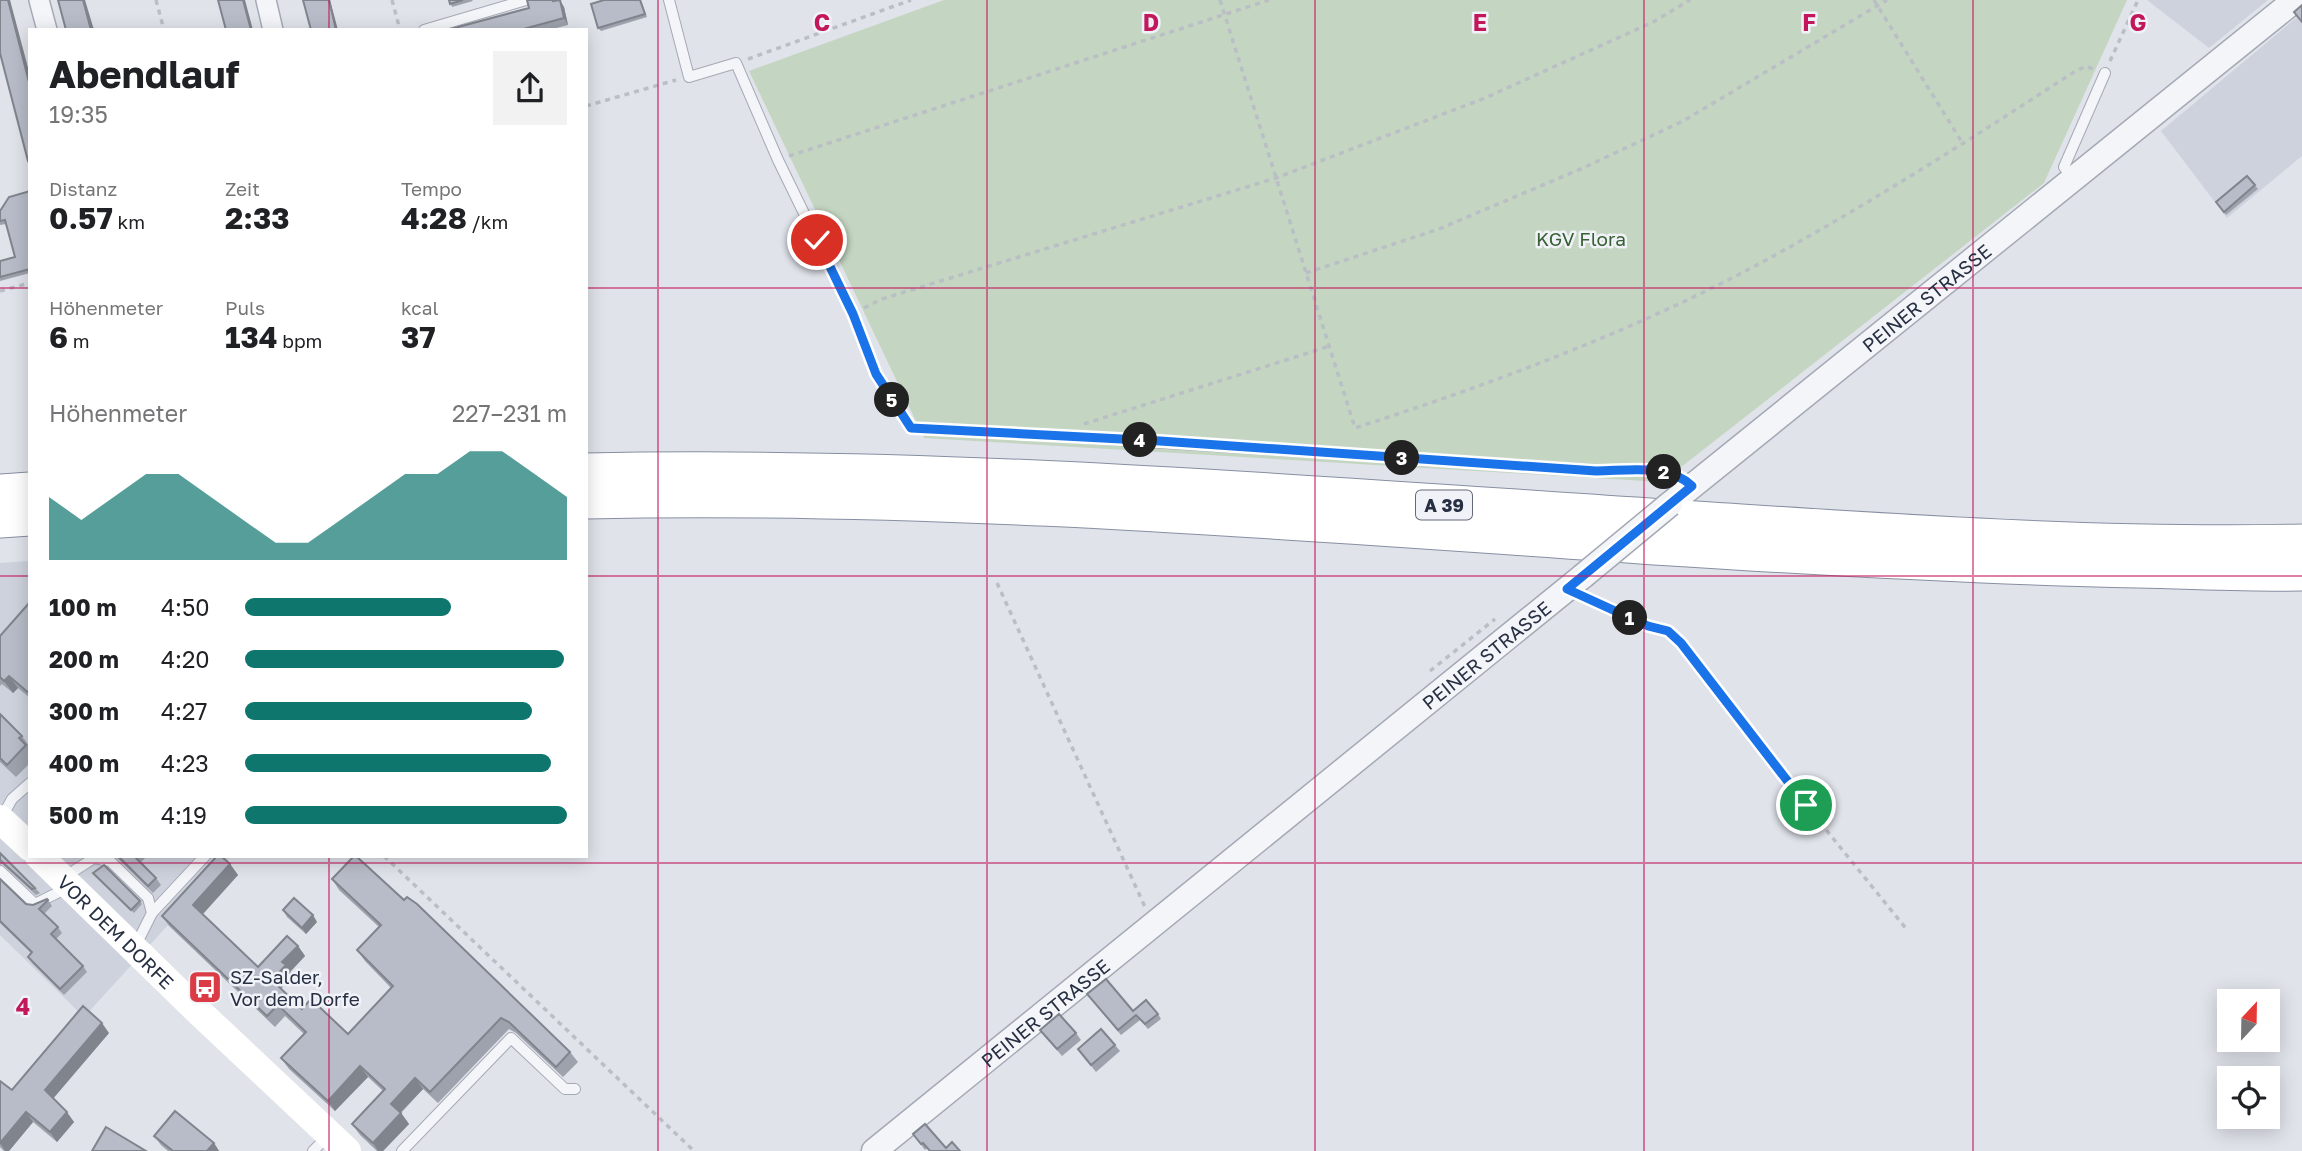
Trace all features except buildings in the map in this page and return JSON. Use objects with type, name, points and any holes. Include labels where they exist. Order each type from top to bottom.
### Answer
[{"type":"highway","name":"A 39","points":[[588,472],[681,470],[909,474],[1276,491],[1417,503],[1867,531],[2056,540],[2302,543]]},
{"type":"highway","points":[[0,493],[28,491]]},
{"type":"highway","name":"A 39","points":[[588,500],[696,498],[1072,509],[1273,519],[1826,557],[2057,568],[2302,572]]},
{"type":"highway","points":[[0,519],[28,517]]},
{"type":"main road","points":[[0,819],[28,845]]},
{"type":"main road","name":"VOR DEM DORFE","points":[[41,858],[330,1146]]},
{"type":"street","points":[[39,0],[46,28]]},
{"type":"street","points":[[266,0],[273,28]]},
{"type":"street","name":"PEINER STRASSE","points":[[874,1151],[2295,0]]},
{"type":"lane","points":[[430,28],[506,3],[526,0]]},
{"type":"lane","points":[[669,0],[689,77],[736,63],[778,160],[853,314],[876,374],[911,428],[1596,471],[1667,472],[1681,476],[1692,486]]},
{"type":"lane","points":[[2073,178],[2064,167],[2105,73]]},
{"type":"lane","points":[[0,819],[12,799],[28,785]]},
{"type":"lane","points":[[0,871],[35,904],[94,858],[110,861],[148,898],[152,913]]},
{"type":"lane","points":[[134,948],[152,913],[203,858]]},
{"type":"lane","points":[[402,1151],[511,1038],[565,1089],[575,1089]]},
{"type":"path","points":[[156,0],[163,28]]},
{"type":"path","points":[[392,0],[399,28]]},
{"type":"path","points":[[736,63],[911,0]]},
{"type":"path","points":[[1220,0],[1355,428],[1480,387],[1653,316],[1812,235],[2074,72],[2086,66],[2105,73],[2138,0]]},
{"type":"path","points":[[778,160],[1269,0]]},
{"type":"path","points":[[853,314],[883,299],[1276,178],[1485,98],[1653,22],[1690,0]]},
{"type":"path","points":[[1874,0],[1962,144]]},
{"type":"path","points":[[1306,273],[1439,229],[1583,169],[1684,121],[1887,0]]},
{"type":"path","points":[[588,105],[689,77]]},
{"type":"path","points":[[0,291],[28,284]]},
{"type":"path","points":[[1075,437],[1085,422],[1330,346]]},
{"type":"path","points":[[1575,582],[1648,626],[1668,631],[1681,643],[1806,805],[1908,931]]},
{"type":"path","points":[[997,583],[1134,883]]},
{"type":"path","points":[[386,858],[694,1151]]},
{"type":"shaded area","points":[[2147,0],[2268,0],[2209,48]]},
{"type":"shaded area","points":[[2302,13],[2302,156],[2227,218],[2161,131]]},
{"type":"shaded area","points":[[28,561],[28,858],[229,858],[84,1017],[0,935],[0,563]]},
{"type":"green space","name":"KGV Flora","points":[[944,0],[2127,0],[2044,183],[1662,482],[924,438],[749,71]]},
{"type":"place","name":"SZ-Salder, Vor dem Dorfe","points":[[205,987]]},
{"type":"route","points":[[817,240],[853,314],[876,374],[911,428],[1160,441],[1596,471],[1667,472],[1681,476],[1692,486],[1567,589],[1648,626],[1668,631],[1695,657],[1806,805]]}]
